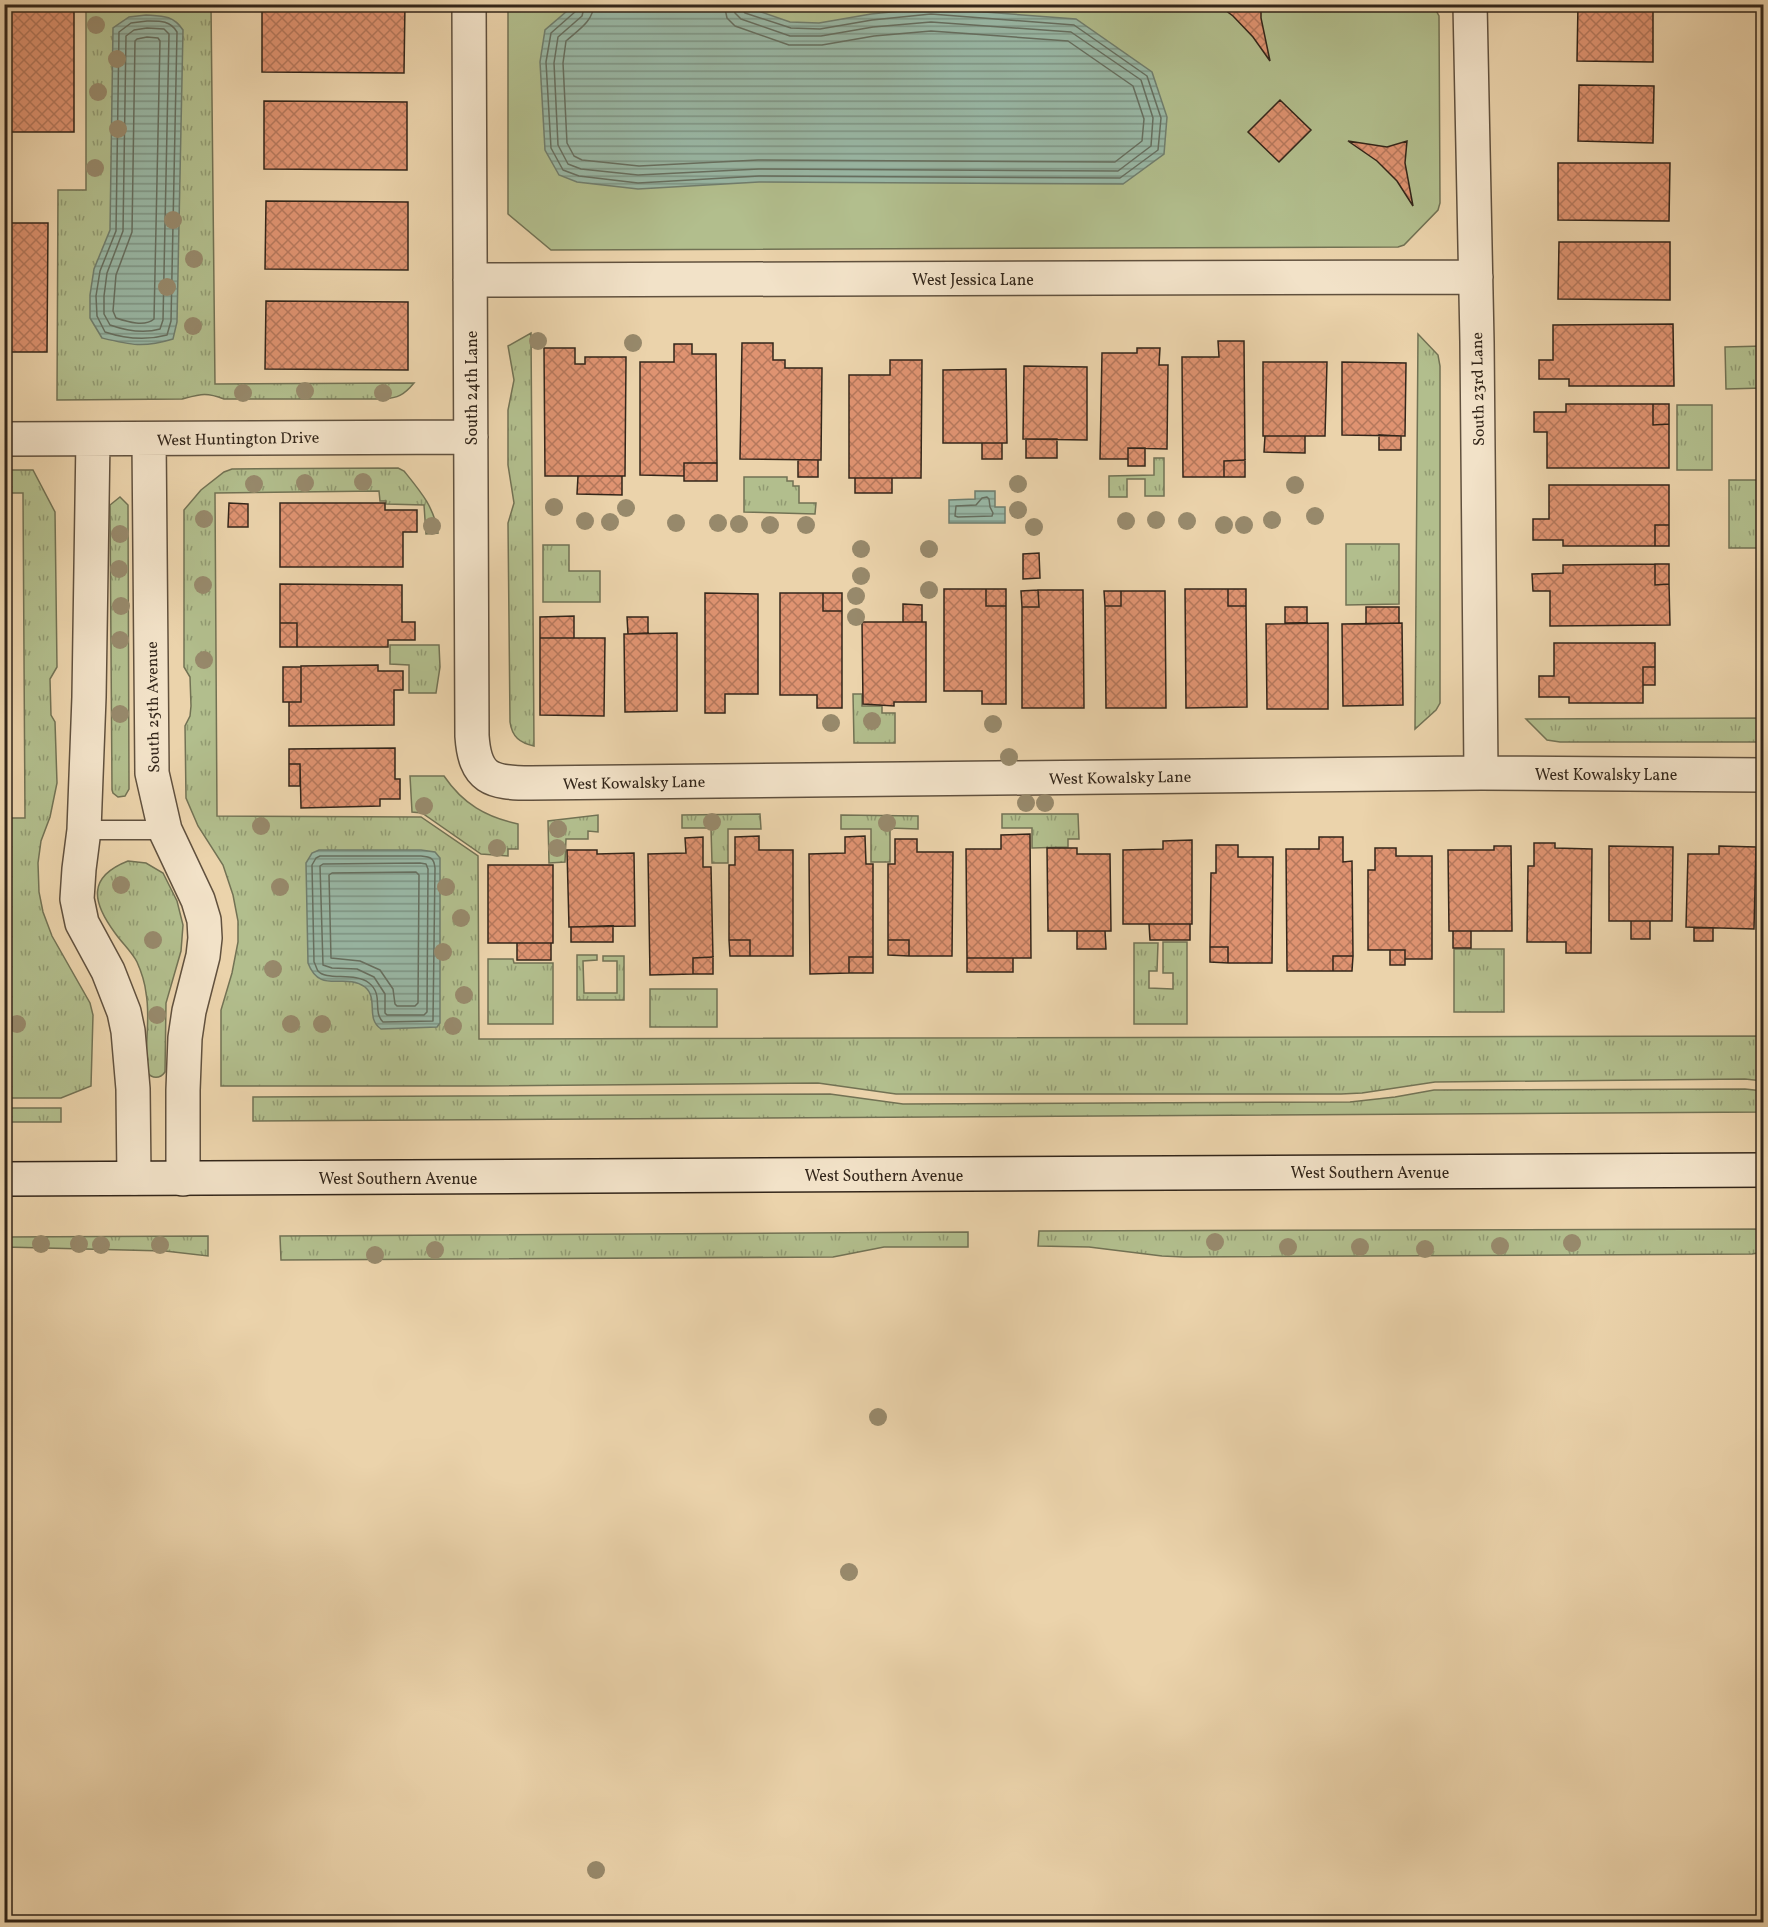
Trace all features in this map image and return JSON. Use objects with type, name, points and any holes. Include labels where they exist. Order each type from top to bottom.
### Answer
[{"type":"street","name":"South 24th Lane","points":[[470,4],[472,736],[474,759],[480,770]]},
{"type":"street","name":"South 23rd Lane","points":[[1470,4],[1476,277],[1481,773]]},
{"type":"street","name":"West Jessica Lane","points":[[471,280],[1476,277]]},
{"type":"street","name":"West Huntington Drive","points":[[4,439],[471,437]]},
{"type":"street","points":[[93,439],[89,697],[84,830],[78,869],[77,899],[82,923],[108,971],[128,1031],[133,1089],[134,1178]]},
{"type":"street","name":"South 25th Avenue","points":[[149,439],[152,773],[165,830],[198,900],[204,920],[205,938],[185,1038],[183,1179]]},
{"type":"street","name":"West Kowalsky Lane","points":[[480,770],[500,781],[526,783],[1481,773],[1764,775]]},
{"type":"street","name":"West Southern Avenue","points":[[4,1179],[1764,1170]]},
{"type":"lane","points":[[84,830],[165,830]]},
{"type":"green space","points":[[515,4],[1433,5],[1439,16],[1440,203],[1438,210],[1404,245],[1398,247],[551,250],[508,214],[508,11]]},
{"type":"green space","points":[[86,5],[211,5],[215,384],[414,383],[407,390],[397,397],[383,399],[224,399],[203,394],[182,399],[57,400],[58,190],[86,190]]},
{"type":"green space","points":[[531,333],[534,746],[518,738],[510,722],[508,523],[514,503],[508,465],[508,410],[514,380],[508,346]]},
{"type":"green space","points":[[1418,334],[1438,355],[1440,366],[1440,703],[1436,710],[1415,729]]},
{"type":"green space","points":[[1763,346],[1763,388],[1726,389],[1725,347]]},
{"type":"green space","points":[[1677,405],[1712,405],[1712,470],[1677,470]]},
{"type":"green space","points":[[1154,458],[1164,458],[1164,496],[1145,496],[1145,479],[1127,479],[1127,497],[1109,497],[1109,476],[1154,475]]},
{"type":"green space","points":[[398,468],[404,471],[426,500],[438,533],[426,534],[424,505],[386,504],[386,501],[380,501],[379,491],[215,493],[217,816],[421,817],[478,856],[479,1039],[1763,1036],[1763,1081],[1745,1079],[1435,1082],[1341,1094],[896,1094],[818,1083],[221,1086],[221,1010],[238,942],[238,921],[233,895],[223,865],[198,826],[186,798],[185,726],[190,716],[191,706],[190,677],[184,667],[184,510],[201,490],[224,472],[232,469]]},
{"type":"green space","points":[[5,470],[33,470],[55,512],[57,667],[50,679],[51,715],[55,722],[57,783],[50,817],[41,841],[38,863],[39,892],[43,912],[52,936],[90,1003],[93,1015],[91,1086],[61,1098],[5,1098],[5,818],[25,818],[23,493],[5,493]]},
{"type":"green space","points":[[744,477],[787,477],[787,481],[793,481],[793,486],[799,486],[799,503],[816,503],[815,514],[744,512]]},
{"type":"green space","points":[[1729,480],[1763,480],[1763,548],[1729,548]]},
{"type":"green space","points":[[120,497],[128,505],[129,789],[125,796],[118,797],[112,790],[110,505]]},
{"type":"green space","points":[[1346,544],[1399,544],[1399,604],[1346,605]]},
{"type":"green space","points":[[543,545],[569,545],[569,571],[600,571],[600,602],[543,602]]},
{"type":"green space","points":[[390,645],[439,645],[440,667],[436,693],[409,693],[409,665],[390,664]]},
{"type":"green space","points":[[853,694],[862,694],[862,706],[882,706],[882,713],[895,713],[895,743],[854,743]]},
{"type":"green space","points":[[1763,718],[1763,742],[1560,742],[1547,740],[1526,719]]},
{"type":"green space","points":[[410,776],[444,776],[467,802],[476,808],[518,824],[518,849],[508,849],[508,856],[481,854],[422,813],[412,812]]},
{"type":"green space","points":[[760,814],[761,829],[728,829],[728,863],[712,863],[711,828],[682,828],[682,815]]},
{"type":"green space","points":[[1002,814],[1078,814],[1079,839],[1068,839],[1068,847],[1032,848],[1032,828],[1002,828]]},
{"type":"green space","points":[[598,815],[598,832],[588,831],[588,839],[566,839],[565,862],[549,863],[548,821]]},
{"type":"green space","points":[[841,815],[918,816],[918,829],[890,828],[890,862],[871,862],[871,829],[841,829]]},
{"type":"green space","points":[[128,861],[146,863],[163,873],[177,901],[183,925],[181,951],[166,1003],[165,1072],[156,1077],[147,1072],[147,1003],[141,973],[135,958],[107,922],[98,901],[100,883],[105,875]]},
{"type":"green space","points":[[1163,942],[1187,942],[1187,1024],[1134,1024],[1134,943],[1158,943],[1157,971],[1149,971],[1149,988],[1173,989],[1173,973],[1163,973]]},
{"type":"green space","points":[[1454,949],[1504,949],[1504,1012],[1454,1012]]},
{"type":"green space","points":[[577,955],[597,955],[597,960],[583,961],[584,993],[617,993],[617,961],[603,961],[603,956],[624,956],[624,1000],[577,1000]]},
{"type":"green space","points":[[488,959],[513,959],[514,963],[553,963],[553,1024],[488,1024]]},
{"type":"green space","points":[[650,989],[717,989],[717,1027],[650,1027]]},
{"type":"green space","points":[[1745,1089],[1763,1091],[1763,1112],[253,1121],[253,1097],[830,1094],[903,1104],[1350,1102],[1434,1090]]},
{"type":"green space","points":[[5,1108],[61,1108],[61,1122],[5,1122]]},
{"type":"green space","points":[[1764,1229],[1763,1252],[1752,1254],[1184,1257],[1089,1247],[1038,1246],[1039,1231]]},
{"type":"green space","points":[[968,1232],[968,1247],[884,1247],[833,1257],[281,1260],[280,1236]]},
{"type":"green space","points":[[208,1236],[208,1256],[165,1251],[5,1247],[5,1237]]},
{"type":"water","points":[[574,5],[741,5],[790,22],[819,23],[871,14],[931,8],[1076,19],[1152,72],[1167,117],[1164,154],[1123,184],[759,182],[638,189],[577,182],[559,175],[545,150],[540,62],[545,30]]},
{"type":"water","points":[[146,15],[171,19],[183,30],[177,322],[173,339],[153,344],[137,344],[102,338],[90,318],[90,295],[94,269],[110,230],[113,28],[129,17]]},
{"type":"water","points":[[975,491],[995,491],[995,507],[1005,507],[1005,523],[949,523],[949,500],[975,499]]},
{"type":"water","points":[[319,850],[421,850],[435,852],[440,858],[440,1023],[437,1027],[381,1029],[376,1025],[371,997],[365,987],[349,981],[326,981],[313,973],[308,963],[306,863],[312,853]]},
{"type":"building","points":[[6,4],[74,4],[74,132],[7,132]]},
{"type":"building","points":[[262,4],[405,4],[404,73],[262,72]]},
{"type":"building","points":[[1217,4],[1261,4],[1261,18],[1270,61],[1253,37],[1233,16]]},
{"type":"building","points":[[1578,4],[1653,4],[1653,62],[1577,61]]},
{"type":"building","points":[[1579,85],[1654,86],[1653,143],[1578,141]]},
{"type":"building","points":[[1280,100],[1311,130],[1279,162],[1248,132]]},
{"type":"building","points":[[264,101],[407,102],[407,170],[264,169]]},
{"type":"building","points":[[1348,141],[1387,147],[1407,141],[1405,163],[1413,206],[1397,181],[1377,161]]},
{"type":"building","points":[[1558,163],[1670,163],[1669,221],[1558,220]]},
{"type":"building","points":[[266,201],[408,202],[408,270],[265,269]]},
{"type":"building","points":[[4,223],[48,223],[47,352],[4,352]]},
{"type":"building","points":[[1559,242],[1670,242],[1670,300],[1558,299]]},
{"type":"building","points":[[266,301],[408,302],[408,370],[265,369]]},
{"type":"building","points":[[1673,324],[1674,386],[1569,386],[1569,379],[1539,379],[1539,360],[1553,360],[1553,325]]},
{"type":"building","points":[[1218,341],[1244,341],[1245,460],[1224,461],[1224,477],[1183,477],[1182,357],[1219,357]]},
{"type":"building","points":[[742,343],[773,343],[773,360],[785,360],[785,368],[822,368],[821,460],[740,459]]},
{"type":"building","points":[[674,344],[692,344],[692,354],[716,354],[717,463],[684,463],[684,476],[640,475],[640,362],[674,362]]},
{"type":"building","points":[[544,348],[575,348],[575,364],[585,364],[585,357],[626,357],[625,476],[545,476]]},
{"type":"building","points":[[1137,348],[1160,348],[1159,365],[1168,365],[1167,449],[1128,448],[1128,459],[1100,459],[1102,353],[1137,353]]},
{"type":"building","points":[[890,360],[922,360],[921,478],[849,478],[849,375],[890,375]]},
{"type":"building","points":[[1263,362],[1327,362],[1325,436],[1263,436]]},
{"type":"building","points":[[1342,362],[1406,363],[1405,436],[1342,435]]},
{"type":"building","points":[[1024,366],[1087,367],[1087,440],[1023,439]]},
{"type":"building","points":[[1006,369],[1007,443],[943,443],[943,370]]},
{"type":"building","points":[[1566,404],[1653,404],[1653,425],[1669,424],[1669,468],[1547,468],[1547,432],[1534,432],[1534,412],[1566,412]]},
{"type":"building","points":[[1653,404],[1669,404],[1669,424],[1653,425]]},
{"type":"building","points":[[1379,435],[1401,436],[1401,450],[1379,450]]},
{"type":"building","points":[[1265,436],[1305,436],[1305,453],[1264,452]]},
{"type":"building","points":[[1026,439],[1057,439],[1057,458],[1026,458]]},
{"type":"building","points":[[982,443],[1002,443],[1002,459],[982,459]]},
{"type":"building","points":[[1128,448],[1145,448],[1145,466],[1128,466]]},
{"type":"building","points":[[798,460],[818,460],[818,477],[798,477]]},
{"type":"building","points":[[1245,460],[1245,477],[1224,477],[1224,461]]},
{"type":"building","points":[[684,463],[717,463],[717,481],[684,481]]},
{"type":"building","points":[[578,476],[622,476],[622,495],[577,494]]},
{"type":"building","points":[[855,478],[892,478],[892,493],[855,493]]},
{"type":"building","points":[[1549,485],[1669,485],[1669,525],[1655,525],[1655,546],[1563,546],[1563,540],[1533,540],[1533,519],[1549,519]]},
{"type":"building","points":[[229,503],[248,504],[248,527],[228,527]]},
{"type":"building","points":[[280,503],[385,503],[385,510],[417,510],[417,532],[403,532],[403,567],[280,567]]},
{"type":"building","points":[[1655,525],[1669,525],[1669,546],[1655,546]]},
{"type":"building","points":[[1039,553],[1040,578],[1023,579],[1023,554]]},
{"type":"building","points":[[1655,564],[1655,585],[1669,584],[1670,625],[1550,626],[1550,591],[1533,591],[1532,574],[1563,573],[1563,565]]},
{"type":"building","points":[[1655,564],[1669,564],[1669,584],[1655,585]]},
{"type":"building","points":[[280,584],[402,585],[402,622],[415,622],[415,640],[388,640],[388,647],[297,647],[297,623],[280,623]]},
{"type":"building","points":[[944,589],[986,589],[986,606],[1006,606],[1006,704],[982,704],[982,691],[944,691]]},
{"type":"building","points":[[986,589],[1006,589],[1006,606],[986,606]]},
{"type":"building","points":[[1185,589],[1228,589],[1228,606],[1246,606],[1247,707],[1186,708]]},
{"type":"building","points":[[1228,589],[1246,589],[1246,606],[1228,606]]},
{"type":"building","points":[[1038,590],[1083,590],[1084,708],[1022,708],[1022,607],[1039,607]]},
{"type":"building","points":[[1038,590],[1039,607],[1022,607],[1021,591]]},
{"type":"building","points":[[1104,591],[1121,591],[1121,606],[1105,606]]},
{"type":"building","points":[[1121,591],[1165,591],[1166,708],[1106,708],[1105,606],[1121,606]]},
{"type":"building","points":[[705,593],[758,594],[758,694],[725,694],[725,713],[705,713]]},
{"type":"building","points":[[780,593],[823,593],[823,611],[842,611],[842,708],[817,708],[817,695],[780,695]]},
{"type":"building","points":[[823,593],[842,593],[842,611],[823,611]]},
{"type":"building","points":[[903,604],[922,605],[922,622],[903,622]]},
{"type":"building","points":[[1285,607],[1307,607],[1307,623],[1285,623]]},
{"type":"building","points":[[1366,607],[1399,607],[1399,623],[1366,624]]},
{"type":"building","points":[[574,616],[574,638],[540,638],[540,617]]},
{"type":"building","points":[[627,617],[648,617],[648,633],[628,634]]},
{"type":"building","points":[[862,622],[926,622],[926,702],[894,702],[894,706],[863,704]]},
{"type":"building","points":[[280,623],[297,623],[297,647],[280,647]]},
{"type":"building","points":[[1328,623],[1328,709],[1267,709],[1266,624]]},
{"type":"building","points":[[1402,623],[1403,705],[1343,706],[1342,624]]},
{"type":"building","points":[[677,633],[677,711],[625,712],[624,634]]},
{"type":"building","points":[[540,638],[605,638],[604,716],[540,715]]},
{"type":"building","points":[[1554,643],[1655,643],[1655,667],[1643,667],[1643,703],[1569,703],[1569,697],[1539,697],[1539,676],[1554,676]]},
{"type":"building","points":[[378,665],[378,671],[403,671],[403,690],[394,690],[394,725],[289,726],[289,702],[301,702],[301,666]]},
{"type":"building","points":[[283,667],[301,667],[301,702],[283,702]]},
{"type":"building","points":[[1643,667],[1655,667],[1655,685],[1643,685]]},
{"type":"building","points":[[395,748],[395,779],[400,779],[400,799],[380,799],[380,806],[301,808],[300,764],[289,764],[289,749]]},
{"type":"building","points":[[289,764],[300,764],[300,786],[289,786]]},
{"type":"building","points":[[1030,834],[1031,958],[967,958],[966,849],[1001,849],[1001,835]]},
{"type":"building","points":[[759,836],[759,850],[793,850],[793,956],[750,956],[750,940],[729,940],[729,865],[735,865],[735,837]]},
{"type":"building","points":[[865,836],[866,864],[873,864],[873,957],[849,957],[849,973],[810,974],[809,854],[845,853],[845,837]]},
{"type":"building","points":[[703,837],[703,867],[711,867],[713,957],[693,958],[693,974],[650,975],[648,854],[686,853],[685,838]]},
{"type":"building","points":[[1319,837],[1343,837],[1343,862],[1352,861],[1353,956],[1333,956],[1333,971],[1287,971],[1286,849],[1319,849]]},
{"type":"building","points":[[895,839],[917,839],[917,852],[953,852],[952,956],[909,956],[909,940],[888,940],[888,864],[895,864]]},
{"type":"building","points":[[1192,840],[1192,924],[1123,924],[1123,850],[1163,849],[1163,841]]},
{"type":"building","points":[[1534,843],[1555,843],[1555,848],[1592,849],[1591,953],[1566,953],[1566,942],[1527,942],[1528,866],[1534,866]]},
{"type":"building","points":[[1216,845],[1238,845],[1238,857],[1273,857],[1272,963],[1228,963],[1228,947],[1210,947],[1211,873],[1216,873]]},
{"type":"building","points":[[1494,846],[1511,846],[1512,931],[1449,931],[1448,850],[1494,850]]},
{"type":"building","points":[[1609,846],[1673,847],[1672,921],[1609,921]]},
{"type":"building","points":[[1719,846],[1756,847],[1754,929],[1686,927],[1688,854],[1719,854]]},
{"type":"building","points":[[1047,848],[1077,848],[1077,854],[1110,854],[1111,931],[1048,931]]},
{"type":"building","points":[[1375,848],[1396,848],[1396,856],[1432,856],[1432,959],[1405,959],[1405,950],[1368,950],[1368,870],[1375,870]]},
{"type":"building","points":[[567,850],[597,850],[597,854],[634,853],[635,926],[569,927]]},
{"type":"building","points":[[488,865],[553,865],[553,943],[488,943]]},
{"type":"building","points":[[1631,921],[1650,921],[1650,939],[1631,939]]},
{"type":"building","points":[[1149,924],[1190,924],[1190,940],[1150,940]]},
{"type":"building","points":[[613,926],[613,942],[571,942],[571,927]]},
{"type":"building","points":[[1694,928],[1713,928],[1713,941],[1694,941]]},
{"type":"building","points":[[1077,931],[1105,931],[1106,949],[1077,949]]},
{"type":"building","points":[[1453,931],[1471,931],[1471,948],[1453,948]]},
{"type":"building","points":[[729,940],[750,940],[750,956],[730,956]]},
{"type":"building","points":[[888,940],[909,940],[909,956],[888,955]]},
{"type":"building","points":[[517,943],[551,943],[551,960],[517,960]]},
{"type":"building","points":[[1210,947],[1228,947],[1228,963],[1210,962]]},
{"type":"building","points":[[1390,950],[1405,950],[1405,965],[1390,965]]},
{"type":"building","points":[[1333,956],[1353,956],[1352,971],[1333,971]]},
{"type":"building","points":[[713,957],[713,974],[693,974],[693,958]]},
{"type":"building","points":[[849,957],[873,957],[873,973],[849,973]]},
{"type":"building","points":[[967,958],[1013,958],[1013,972],[967,972]]}]
